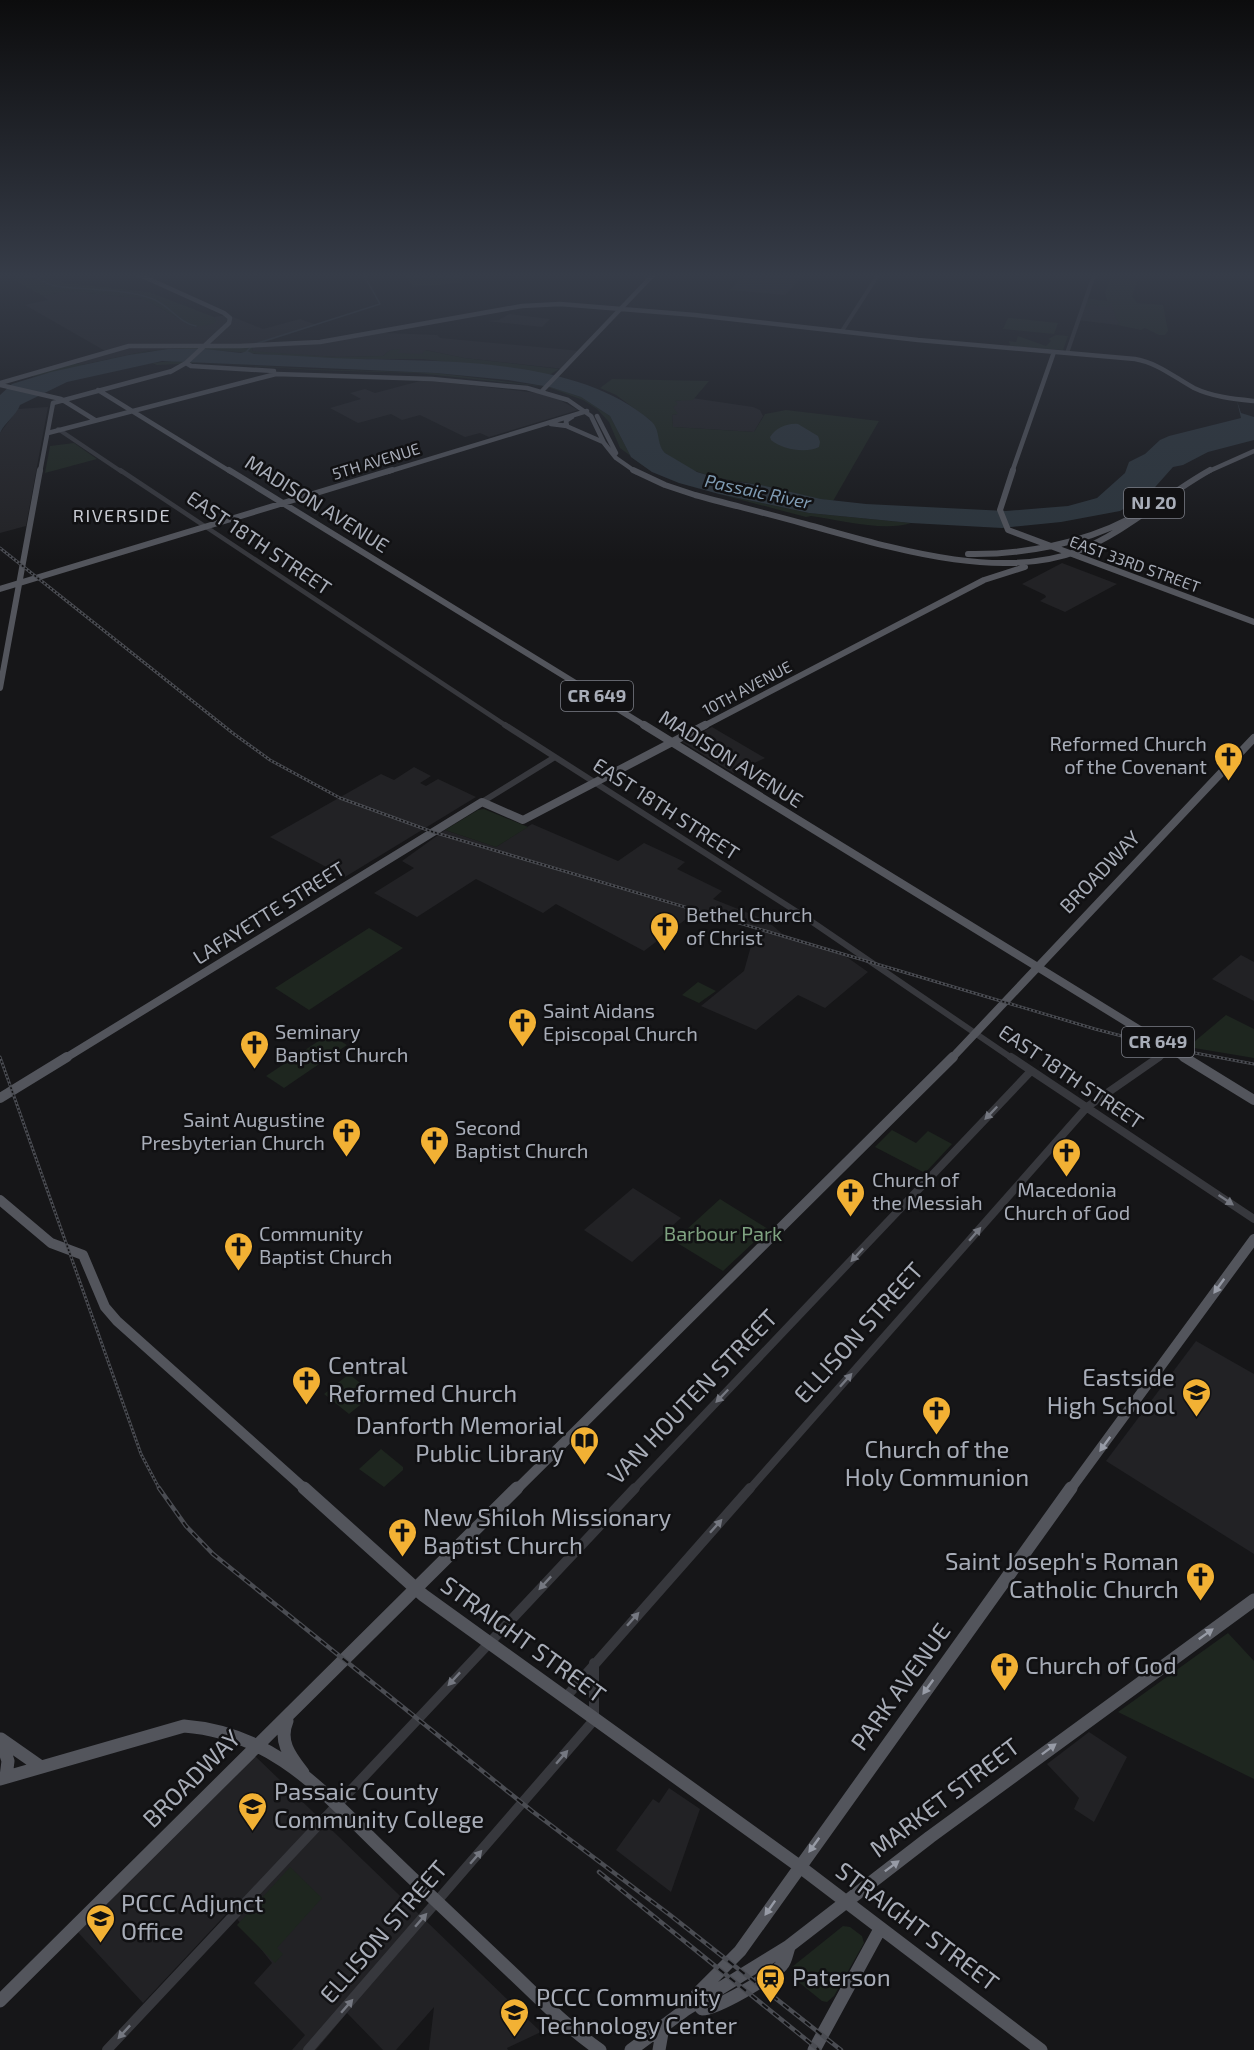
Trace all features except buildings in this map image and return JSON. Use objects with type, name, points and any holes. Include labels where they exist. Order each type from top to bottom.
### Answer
[{"type":"main road","points":[[2,385],[48,371]]},
{"type":"main road","name":"NJ 20","points":[[87,393],[177,371]]},
{"type":"main road","points":[[256,371],[267,376]]},
{"type":"main road","name":"NJ 20","points":[[273,371],[417,376],[544,390],[585,406],[598,418],[603,442],[611,453],[652,480],[678,490],[887,545],[991,562],[1031,563],[1070,554],[1124,528],[1203,472],[1254,449]]},
{"type":"main road","points":[[544,390],[562,371]]},
{"type":"main road","name":"EAST 33RD STREET","points":[[1047,371],[1002,499],[1000,510],[1007,529],[1254,622]]},
{"type":"main road","points":[[1168,371],[1182,382],[1202,392],[1254,401]]},
{"type":"main road","name":"NJ 20","points":[[58,429],[267,376],[292,373],[407,377],[544,390],[586,411],[614,450],[628,463],[656,479],[681,488],[908,547],[972,554],[1012,554],[1032,551],[1121,523],[1138,514],[1206,467],[1254,449]]},
{"type":"main road","points":[[2,385],[61,399],[95,420]]},
{"type":"main road","name":"MADISON AVENUE","points":[[98,390],[1254,1100]]},
{"type":"main road","points":[[48,396],[87,393]]},
{"type":"main road","points":[[53,403],[87,393]]},
{"type":"main road","points":[[0,688],[50,422],[53,403],[48,396]]},
{"type":"main road","name":"5TH AVENUE","points":[[0,589],[586,411]]},
{"type":"main road","points":[[570,427],[566,421],[571,418],[583,416],[593,419]]},
{"type":"main road","points":[[553,421],[603,442]]},
{"type":"main road","points":[[48,433],[58,429],[50,422]]},
{"type":"main road","points":[[537,426],[554,424],[601,430]]},
{"type":"main road","points":[[1070,554],[1104,536],[1094,533]]},
{"type":"main road","points":[[1017,568],[1006,568],[1005,563],[1032,551]]},
{"type":"main road","name":"10TH AVENUE","points":[[482,802],[523,820],[984,580],[1017,568],[1057,558]]},
{"type":"main road","points":[[991,562],[999,568]]},
{"type":"main road","name":"10TH AVENUE","points":[[984,580],[1005,563]]},
{"type":"main road","name":"BROADWAY","points":[[0,2001],[975,1034],[1254,738]]},
{"type":"main road","name":"LAFAYETTE STREET","points":[[0,1098],[482,802]]},
{"type":"main road","name":"STRAIGHT STREET","points":[[0,1200],[51,1243],[83,1255],[110,1313],[416,1589],[564,1698],[800,1866],[1041,2050]]},
{"type":"main road","name":"PARK AVENUE","points":[[692,2007],[699,1992],[740,1952],[1254,1239]]},
{"type":"main road","name":"MARKET STREET","points":[[692,2007],[709,2009],[744,1991],[783,1964],[789,1946],[1071,1732],[1254,1600]]},
{"type":"main road","points":[[295,1710],[285,1724],[282,1738],[306,1778]]},
{"type":"main road","points":[[3,1778],[184,1726],[204,1725],[221,1729],[258,1746],[306,1778],[538,1997],[600,2050]]},
{"type":"main road","points":[[1,1738],[41,1767]]},
{"type":"main road","points":[[1,1738],[8,1761],[3,1778]]},
{"type":"main road","points":[[814,2050],[880,1929]]},
{"type":"main road","points":[[631,2050],[692,2007]]},
{"type":"main road","points":[[659,2050],[663,2027]]},
{"type":"street","name":"EAST 18TH STREET","points":[[58,429],[555,758],[805,917],[975,1034],[1254,1218]]},
{"type":"street","name":"LAFAYETTE STREET","points":[[482,802],[555,758]]},
{"type":"street","name":"ELLISON STREET","points":[[564,1698],[1087,1107],[1171,1049]]},
{"type":"street","name":"VAN HOUTEN STREET","points":[[107,2050],[1031,1071]]},
{"type":"street","points":[[594,1663],[594,1719]]},
{"type":"street","name":"ELLISON STREET","points":[[308,2050],[594,1719]]},
{"type":"shaded area","points":[[424,380],[538,393],[558,399],[578,410],[489,437],[480,433],[465,437],[420,415],[402,420],[391,414],[358,423],[330,408],[361,399],[350,393],[365,389],[375,393]]},
{"type":"shaded area","points":[[692,398],[753,407],[760,410],[763,416],[754,432],[673,427],[672,415],[677,414],[667,403]]},
{"type":"shaded area","points":[[48,407],[26,526],[0,533],[0,433],[18,409]]},
{"type":"shaded area","points":[[1062,563],[1117,584],[1065,612],[1040,601],[1046,597],[1045,595],[1022,584]]},
{"type":"shaded area","points":[[712,727],[765,758],[733,773],[682,742]]},
{"type":"shaded area","points":[[414,767],[431,776],[420,783],[426,786],[438,779],[476,797],[345,877],[270,837],[381,774],[394,780]]},
{"type":"shaded area","points":[[532,824],[618,861],[644,843],[685,862],[677,869],[722,891],[713,899],[766,920],[786,937],[841,953],[868,972],[825,1008],[798,995],[756,1030],[701,1006],[744,971],[756,928],[698,910],[644,951],[556,904],[543,913],[476,879],[417,917],[374,893],[414,868],[402,861],[445,830],[496,847]]},
{"type":"shaded area","points":[[1241,955],[1254,962],[1254,1001],[1212,979]]},
{"type":"shaded area","points":[[633,1188],[681,1218],[632,1262],[584,1230]]},
{"type":"shaded area","name":"Eastside High School","points":[[1196,1341],[1254,1374],[1254,1554],[1106,1461]]},
{"type":"shaded area","points":[[1089,1732],[1127,1757],[1094,1822],[1074,1809],[1079,1798],[1047,1764]]},
{"type":"shaded area","name":"Passaic County Community College","points":[[253,1754],[541,2032],[507,2048],[508,2050],[429,2050],[434,2007],[396,2050],[383,2050],[347,2013],[316,2050],[292,2050],[305,2035],[254,1983],[272,1963],[230,1910],[143,2003],[74,1928]]},
{"type":"shaded area","points":[[669,1788],[700,1809],[671,1892],[616,1850],[653,1799],[659,1803]]},
{"type":"green space","points":[[44,371],[61,371],[32,377]]},
{"type":"green space","points":[[338,371],[436,373],[550,387],[581,397],[610,416],[630,456],[620,448],[609,422],[597,409],[583,400],[548,387],[417,373]]},
{"type":"green space","points":[[515,371],[556,371],[549,375]]},
{"type":"green space","points":[[612,379],[709,381],[693,400],[675,401],[678,404],[673,407],[678,414],[672,415],[673,427],[754,432],[765,414],[786,410],[879,421],[833,501],[824,500],[712,476],[688,468],[662,450],[650,420],[616,395],[600,388]]},
{"type":"green space","points":[[74,443],[97,459],[45,473],[50,446]]},
{"type":"green space","points":[[719,494],[809,513],[911,523],[875,526],[806,517]]},
{"type":"green space","points":[[484,809],[528,827],[496,847],[445,830],[478,810]]},
{"type":"green space","points":[[369,928],[403,948],[309,1010],[275,988]]},
{"type":"green space","points":[[698,982],[716,991],[699,1003],[682,995]]},
{"type":"green space","points":[[1226,1015],[1254,1029],[1254,1058],[1188,1047]]},
{"type":"green space","points":[[329,1034],[347,1045],[284,1088],[266,1076]]},
{"type":"green space","points":[[892,1130],[916,1143],[928,1131],[952,1144],[925,1173],[875,1147]]},
{"type":"green space","name":"Barbour Park","points":[[720,1199],[768,1229],[723,1271],[674,1241]]},
{"type":"green space","points":[[349,1374],[374,1394],[349,1414],[324,1394]]},
{"type":"green space","points":[[381,1449],[403,1467],[403,1470],[384,1487],[359,1469]]},
{"type":"green space","points":[[1228,1633],[1254,1661],[1254,1779],[1118,1712]]},
{"type":"green space","points":[[290,1867],[322,1898],[277,1948],[283,1954],[275,1963],[237,1925]]},
{"type":"green space","points":[[843,1926],[850,1927],[862,1936],[864,1943],[834,1996],[827,2002],[822,2001],[791,1976],[792,1967]]},
{"type":"water","points":[[118,371],[67,382],[20,405],[0,433],[0,395],[12,384],[51,372]]},
{"type":"water","name":"Passaic River","points":[[383,371],[527,371],[588,385],[622,401],[651,421],[665,453],[697,472],[724,480],[761,485],[821,499],[866,504],[1006,511],[1068,506],[1097,498],[1125,473],[1129,462],[1145,454],[1160,440],[1241,418],[1237,401],[1241,413],[1254,417],[1254,440],[1208,452],[1183,465],[1173,467],[1148,495],[1120,511],[1061,522],[1002,528],[911,523],[809,513],[679,483],[652,472],[631,457],[610,416],[581,397],[550,387],[508,380]]},
{"type":"water","points":[[798,424],[818,436],[819,447],[794,450],[771,440],[772,434],[779,429],[786,425]]},
{"type":"railway","points":[[0,548],[234,734],[270,760],[340,798],[433,832],[1095,1029],[1168,1048],[1254,1064]]},
{"type":"railway","points":[[0,1057],[141,1454],[160,1490]]},
{"type":"railway","points":[[159,1488],[186,1526],[213,1554],[532,1811],[670,1915],[841,2050]]},
{"type":"railway","points":[[599,1872],[819,2050]]},
{"type":"place","name":"Reformed Church of the Covenant","points":[[1228,782]]},
{"type":"place","name":"Bethel Church of Christ","points":[[665,952]]},
{"type":"place","name":"Saint Aidans Episcopal Church","points":[[522,1048]]},
{"type":"place","name":"Seminary Baptist Church","points":[[254,1070]]},
{"type":"place","name":"Saint Augustine Presbyterian Church","points":[[346,1158]]},
{"type":"place","name":"Second Baptist Church","points":[[434,1166]]},
{"type":"place","name":"Macedonia Church of God","points":[[1067,1178]]},
{"type":"place","name":"Church of the Messiah","points":[[851,1218]]},
{"type":"place","name":"Community Baptist Church","points":[[238,1272]]},
{"type":"place","name":"Central Reformed Church","points":[[307,1406]]},
{"type":"place","name":"Eastside High School","points":[[1196,1418]]},
{"type":"place","name":"Church of the Holy Communion","points":[[937,1436]]},
{"type":"place","name":"Danforth Memorial Public Library","points":[[585,1466]]},
{"type":"place","name":"New Shiloh Missionary Baptist Church","points":[[402,1558]]},
{"type":"place","name":"Saint Joseph's Roman Catholic Church","points":[[1200,1602]]},
{"type":"place","name":"Church of God","points":[[1004,1692]]},
{"type":"place","name":"Passaic County Community College","points":[[253,1832]]},
{"type":"place","name":"PCCC Adjunct Office","points":[[100,1944]]},
{"type":"place","name":"Paterson","points":[[771,2004]]},
{"type":"place","name":"PCCC Community Technology Center","points":[[515,2038]]},
{"type":"district","name":"RIVERSIDE","points":[[122,516]]}]
